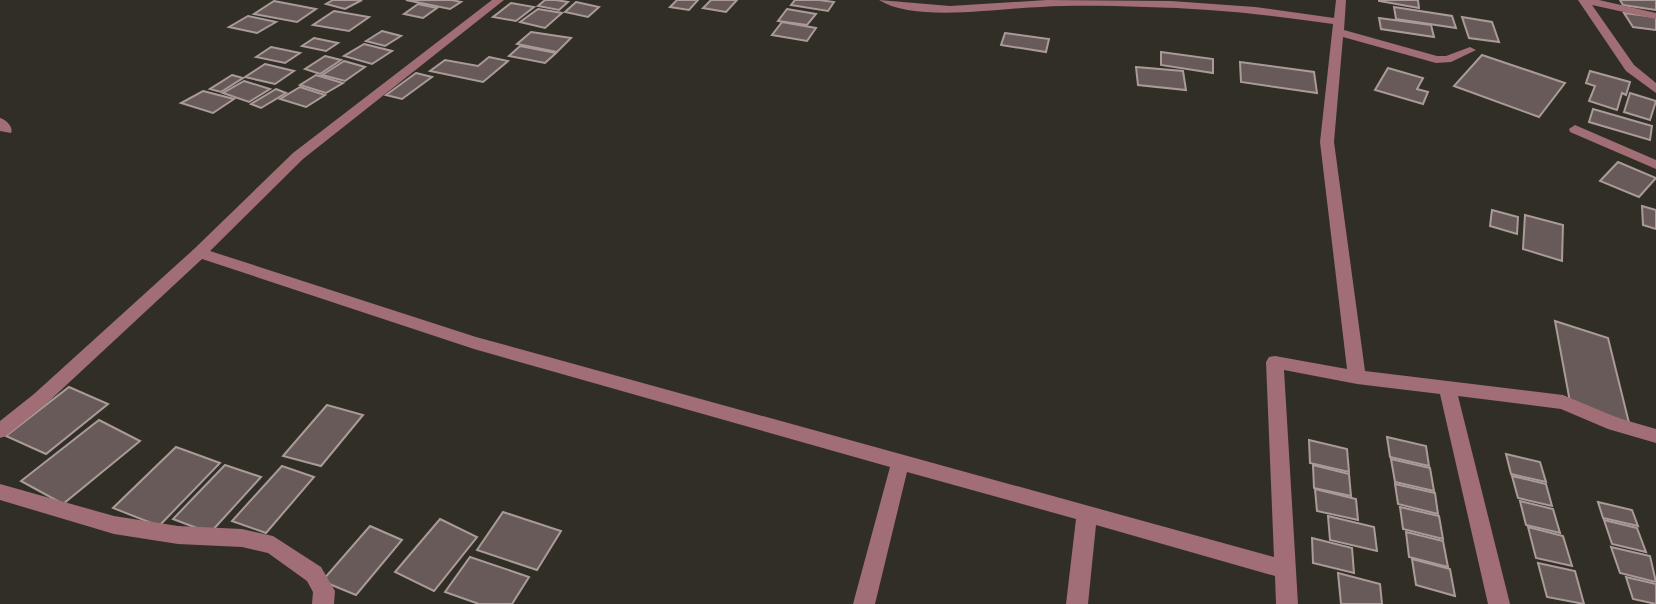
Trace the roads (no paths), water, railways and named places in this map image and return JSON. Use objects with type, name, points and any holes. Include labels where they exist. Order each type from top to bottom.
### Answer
[{"type":"street","points":[[0,431],[40,399],[199,253],[298,156],[499,0]]},
{"type":"street","points":[[884,0],[922,9],[955,11],[1068,4],[1214,6],[1338,27],[1436,59],[1447,60],[1470,50]]},
{"type":"street","points":[[1341,0],[1327,142],[1357,377]]},
{"type":"street","points":[[1584,0],[1656,16]]},
{"type":"street","points":[[1584,0],[1630,68],[1656,89]]},
{"type":"street","points":[[1575,129],[1656,165]]},
{"type":"street","points":[[199,253],[474,343],[1285,569]]},
{"type":"street","points":[[1287,604],[1275,362],[1357,377],[1563,402],[1614,424],[1656,436]]},
{"type":"street","points":[[1447,387],[1499,604]]},
{"type":"street","points":[[864,604],[901,460]]},
{"type":"street","points":[[0,492],[114,525],[178,535],[242,538],[273,545],[314,574],[324,591],[323,604]]},
{"type":"street","points":[[1077,604],[1087,512]]}]
